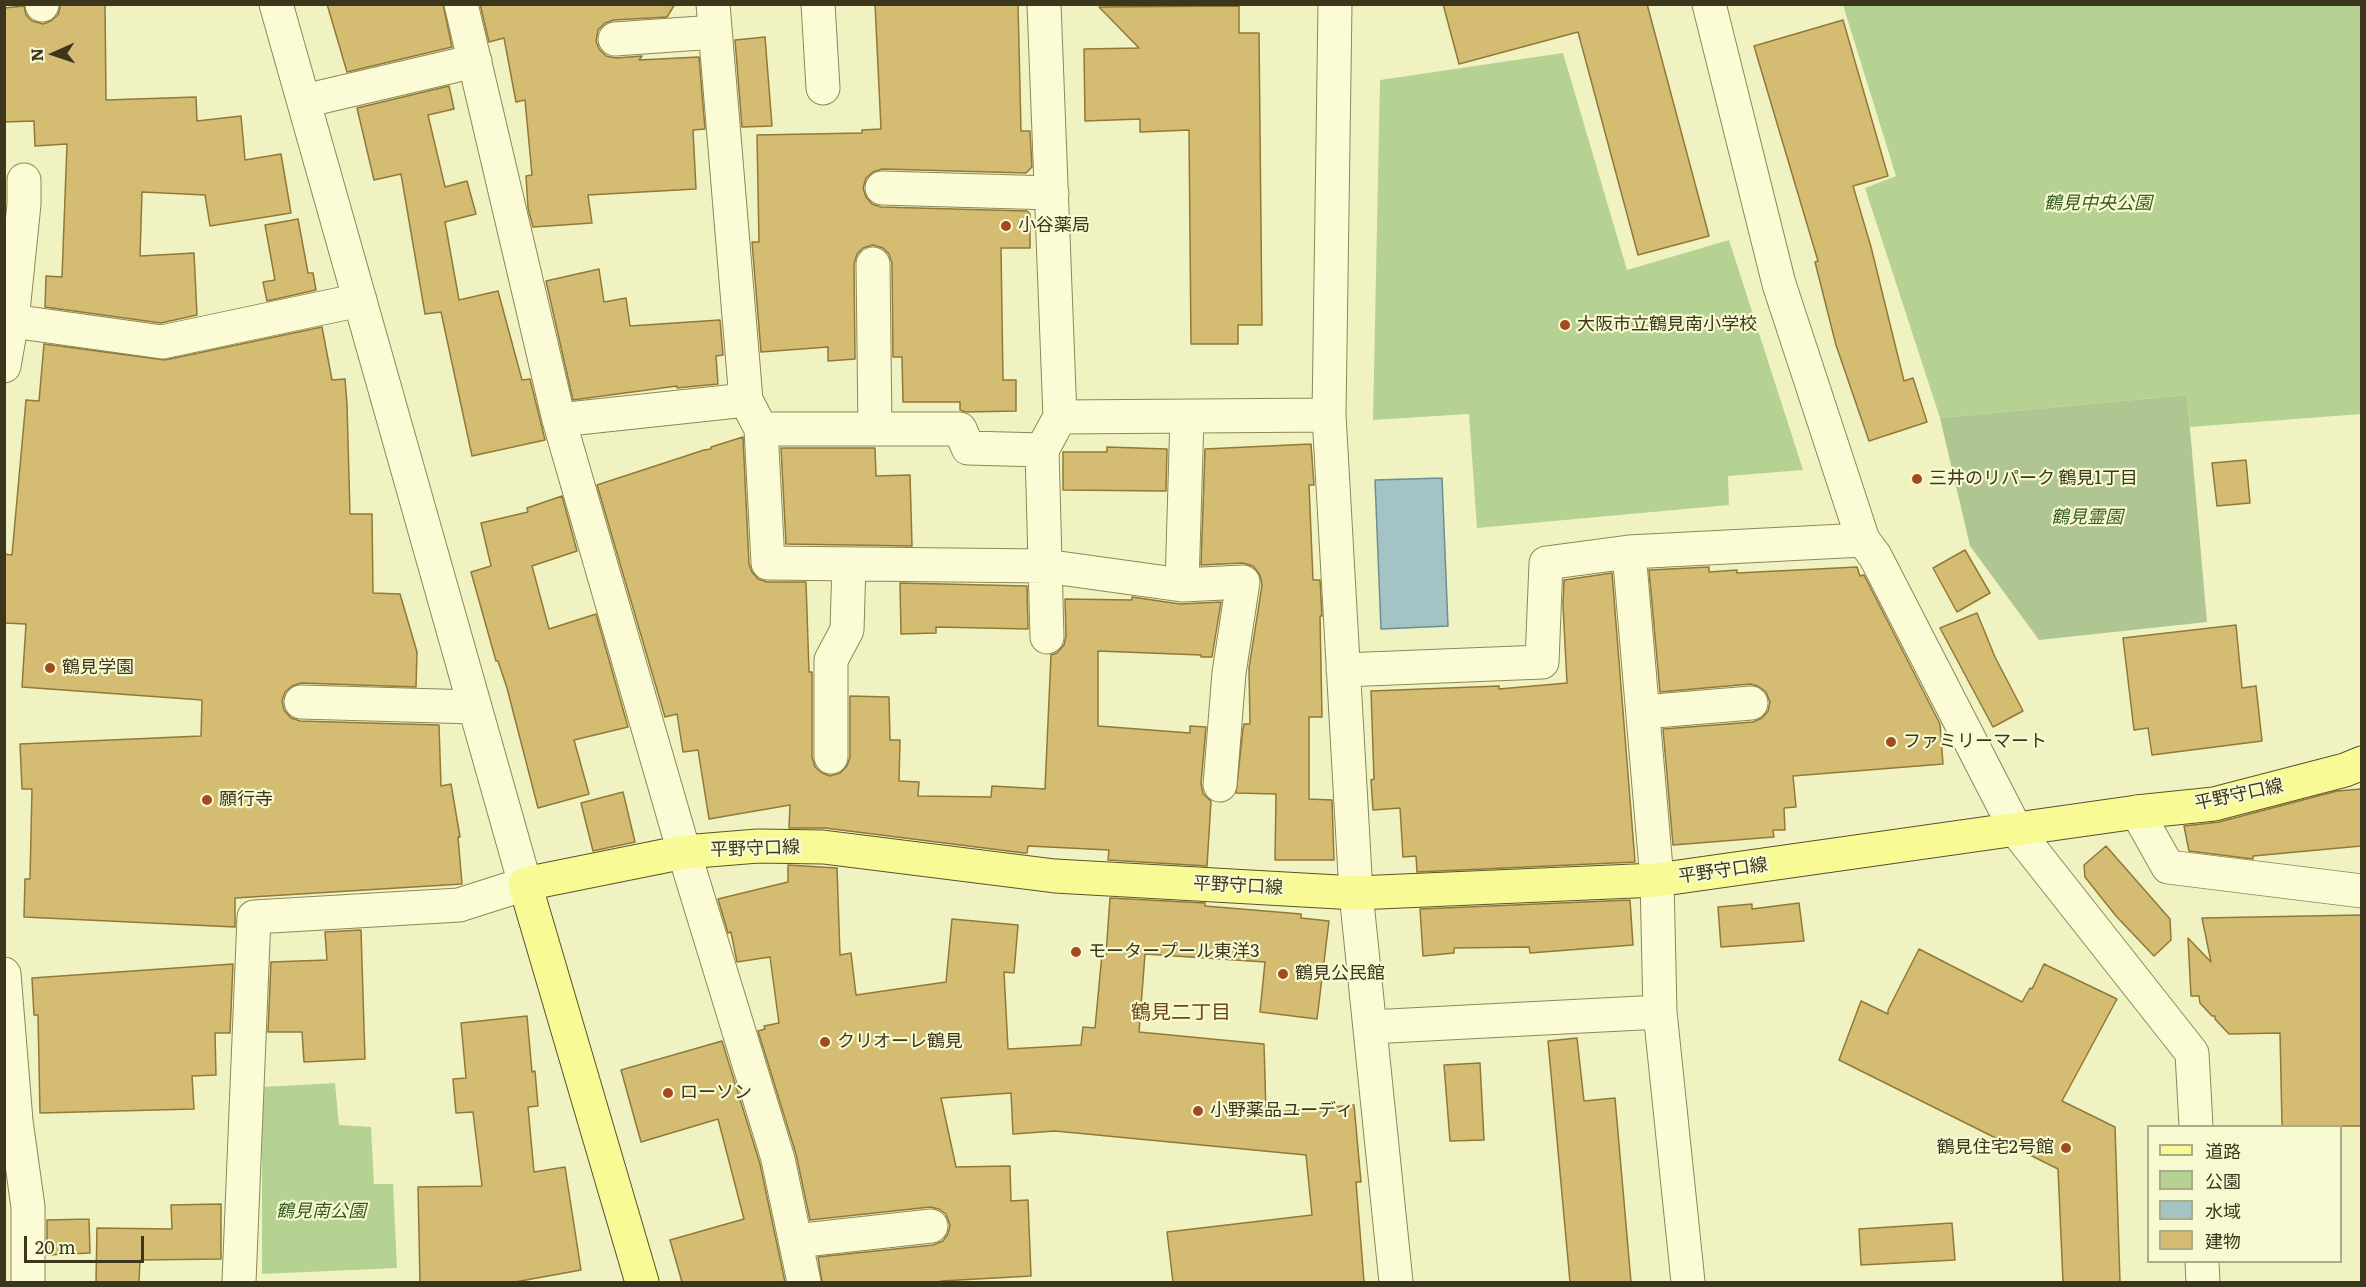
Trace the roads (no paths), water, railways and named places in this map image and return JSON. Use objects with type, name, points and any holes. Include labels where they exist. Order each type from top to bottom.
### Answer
[{"type":"main road","name":"平野守口線","points":[[525,884],[684,852],[758,846],[823,847],[1055,876],[1356,893],[1657,880],[2137,812],[2214,804],[2345,770],[2361,763]]},
{"type":"main road","points":[[525,884],[642,1282]]},
{"type":"street","points":[[239,1282],[254,916],[459,905],[525,884],[276,4]]},
{"type":"street","points":[[461,4],[559,420],[684,852],[778,1159],[804,1282]]},
{"type":"street","points":[[818,4],[823,88]]},
{"type":"street","points":[[1044,4],[1060,417],[1042,450],[1047,637]]},
{"type":"street","points":[[1335,4],[1329,415],[1356,893],[1396,1282]]},
{"type":"street","points":[[1709,4],[1779,284],[1863,540],[1875,556],[2016,830],[2192,1053],[2196,1125]]},
{"type":"street","points":[[615,39],[714,18],[747,400],[761,429],[768,563],[1045,566],[1182,585],[1243,582],[1229,673],[1220,785]]},
{"type":"street","points":[[304,101],[475,61]]},
{"type":"street","points":[[882,188],[1052,193]]},
{"type":"street","points":[[4,366],[12,321],[18,195]]},
{"type":"street","points":[[873,264],[875,429]]},
{"type":"street","points":[[12,321],[162,342],[360,300]]},
{"type":"street","points":[[559,420],[747,400]]},
{"type":"street","points":[[1060,417],[1329,415]]},
{"type":"street","points":[[1182,585],[1187,417]]},
{"type":"street","points":[[761,429],[960,429],[968,448],[1042,450]]},
{"type":"street","points":[[1343,670],[1542,662],[1546,563],[1629,552],[1863,540]]},
{"type":"street","points":[[1629,552],[1657,880],[1660,1012],[1688,1282]]},
{"type":"street","points":[[831,757],[831,660],[847,630],[849,564]]},
{"type":"street","points":[[301,702],[475,707]]},
{"type":"street","points":[[1643,712],[1751,703]]},
{"type":"street","points":[[2137,812],[2168,867],[2361,891]]},
{"type":"street","points":[[4,974],[16,1121],[28,1207],[20,1270]]},
{"type":"street","points":[[1370,1026],[1660,1012]]},
{"type":"street","points":[[795,1241],[931,1226]]},
{"type":"street","points":[[2202,1263],[2203,1282]]},
{"type":"water","points":[[1442,478],[1448,626],[1381,629],[1375,480]]},
{"type":"place","name":"小谷薬局","points":[[1006,226]]},
{"type":"place","name":"大阪市立鶴見南小学校","points":[[1565,325]]},
{"type":"place","name":"三井のリパーク 鶴見1丁目","points":[[1917,479]]},
{"type":"place","name":"鶴見学園","points":[[50,668]]},
{"type":"place","name":"ファミリーマート","points":[[1891,742]]},
{"type":"place","name":"願行寺","points":[[207,800]]},
{"type":"place","name":"モータープール東洋3","points":[[1076,952]]},
{"type":"place","name":"鶴見公民館","points":[[1283,974]]},
{"type":"place","name":"クリオーレ鶴見","points":[[825,1042]]},
{"type":"place","name":"ローソン","points":[[668,1093]]},
{"type":"place","name":"小野薬品ユーディ","points":[[1198,1111]]},
{"type":"place","name":"鶴見住宅2号館","points":[[2066,1148]]},
{"type":"district","name":"鶴見二丁目","points":[[1181,1013]]},
{"type":"park label","name":"鶴見中央公園","points":[[2098,204]]},
{"type":"park label","name":"鶴見霊園","points":[[2087,518]]},
{"type":"park label","name":"鶴見南公園","points":[[321,1212]]}]
